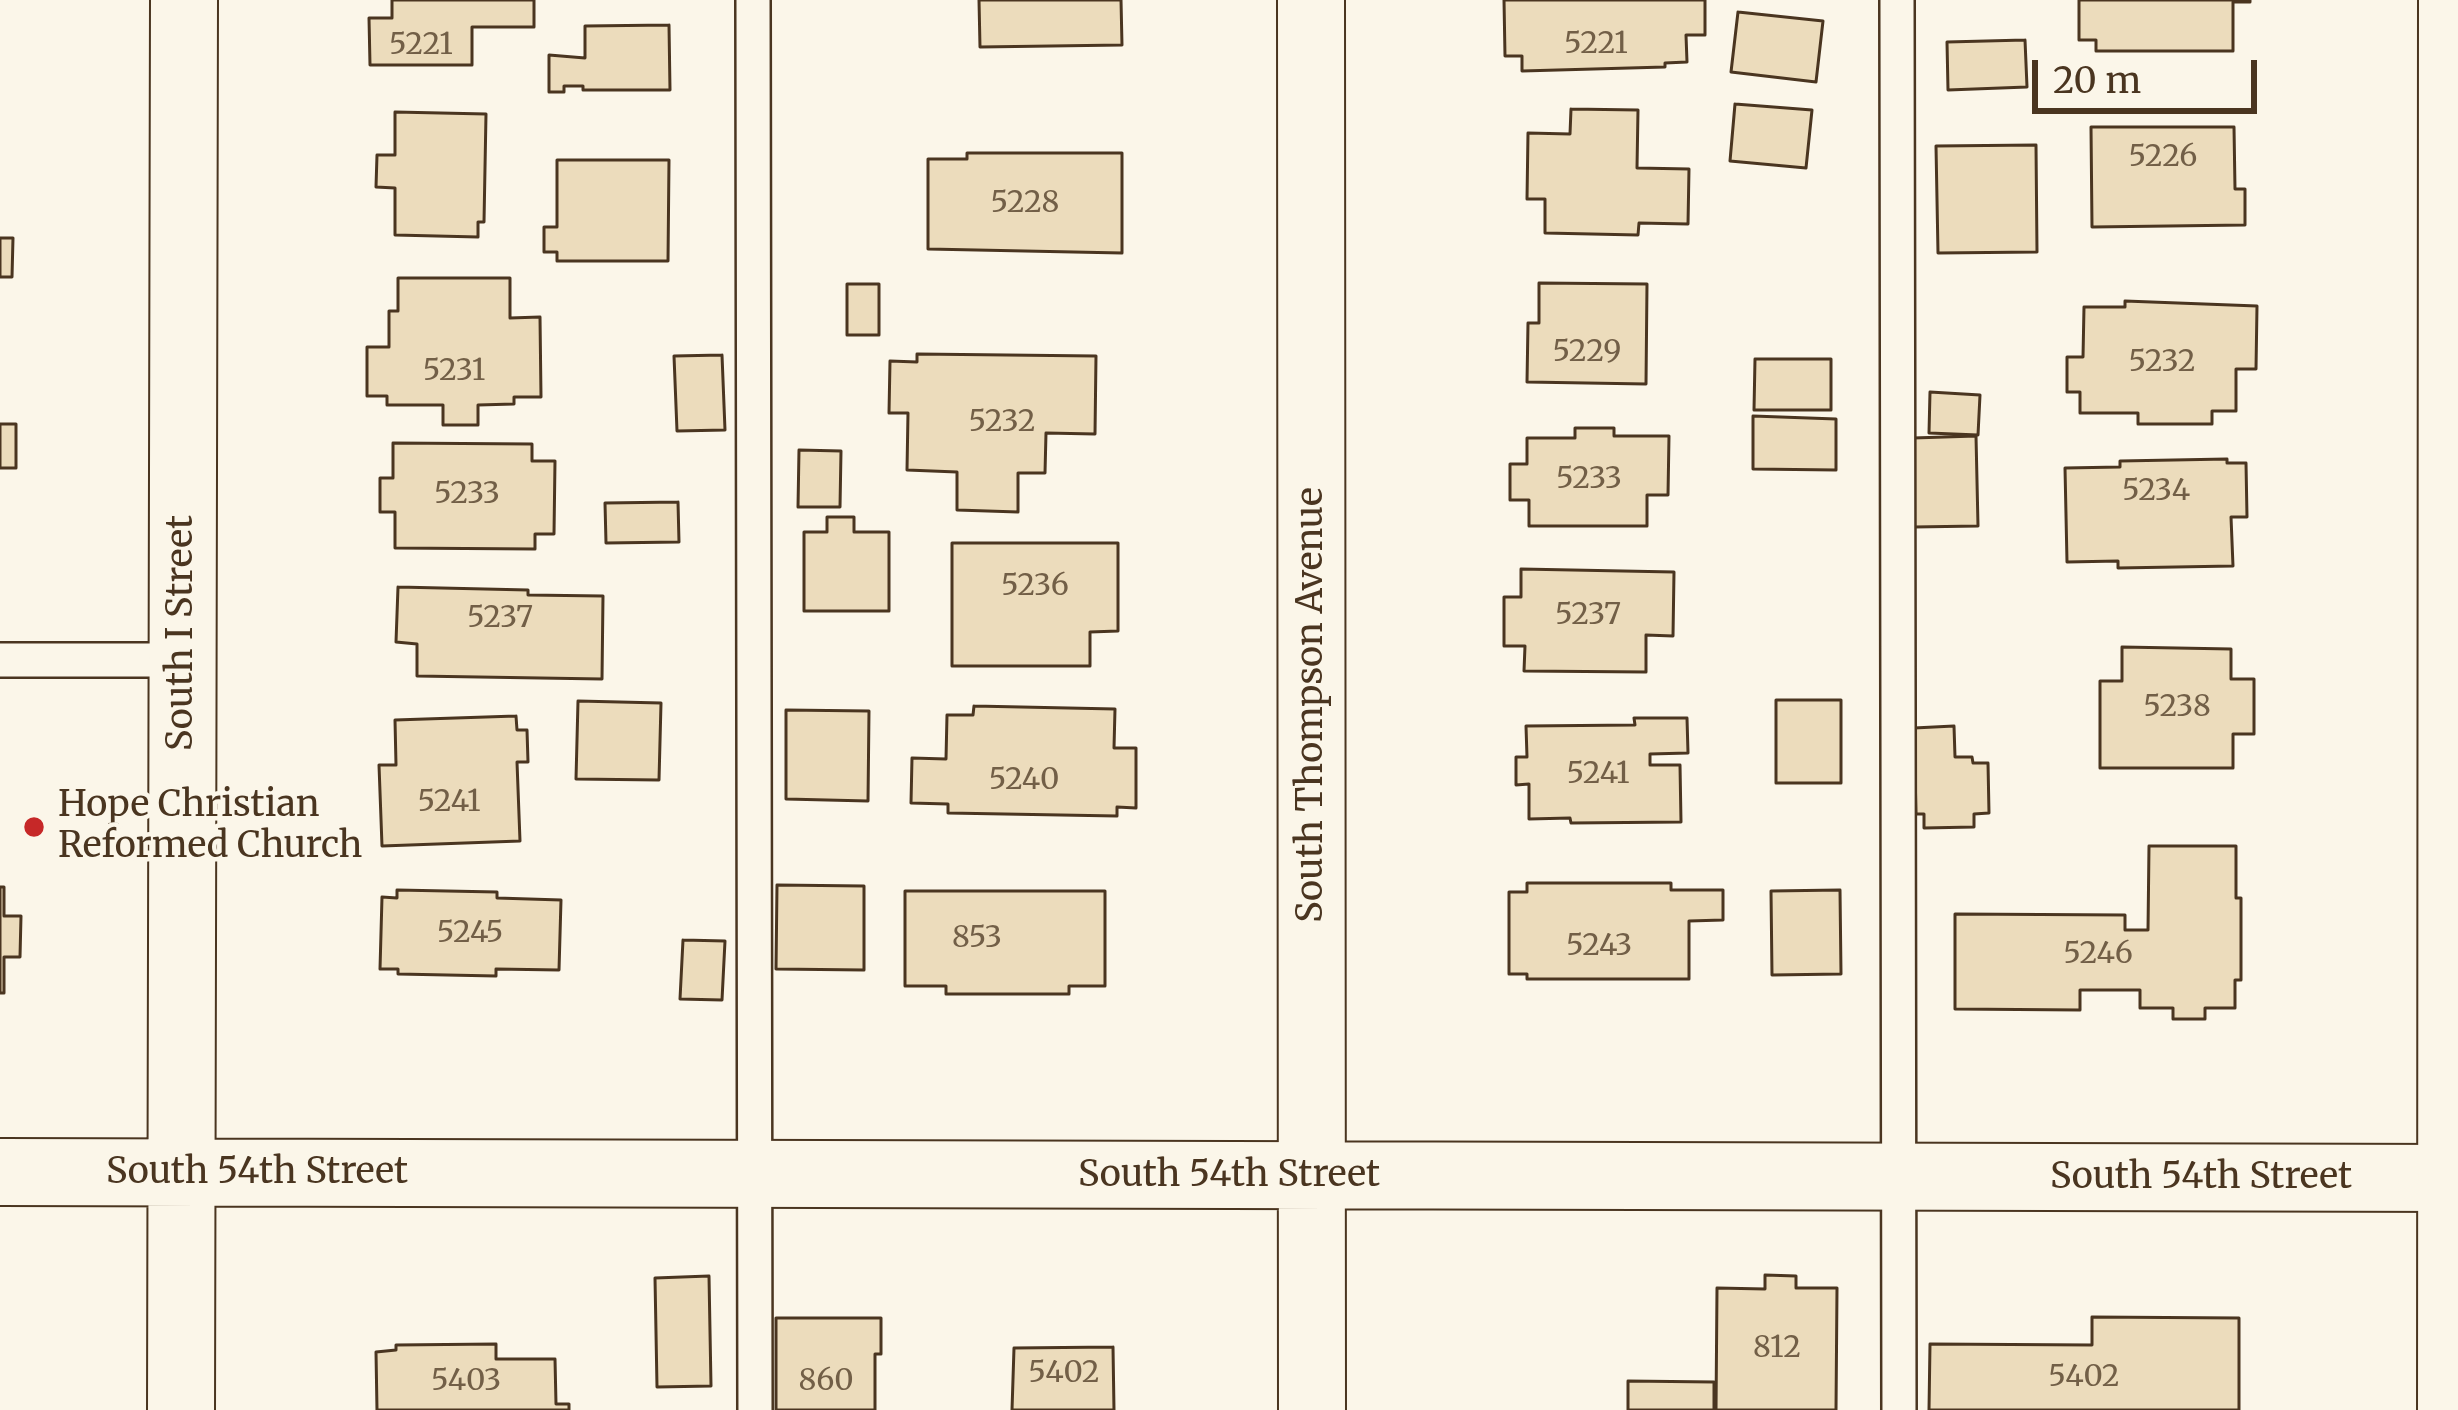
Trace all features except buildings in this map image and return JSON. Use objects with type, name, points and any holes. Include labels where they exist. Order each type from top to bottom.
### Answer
[{"type":"street","name":"South I Street","points":[[181,1410],[184,0]]},
{"type":"street","name":"South Thompson Avenue","points":[[1311,0],[1312,1410]]},
{"type":"street","points":[[2451,1410],[2452,0]]},
{"type":"street","name":"South 54th Street","points":[[0,1172],[2454,1178]]},
{"type":"lane","points":[[753,0],[755,1410]]},
{"type":"lane","points":[[1897,0],[1899,1410]]},
{"type":"lane","points":[[0,660],[182,660]]},
{"type":"place","name":"Hope Christian Reformed Church","points":[[34,827]]}]
